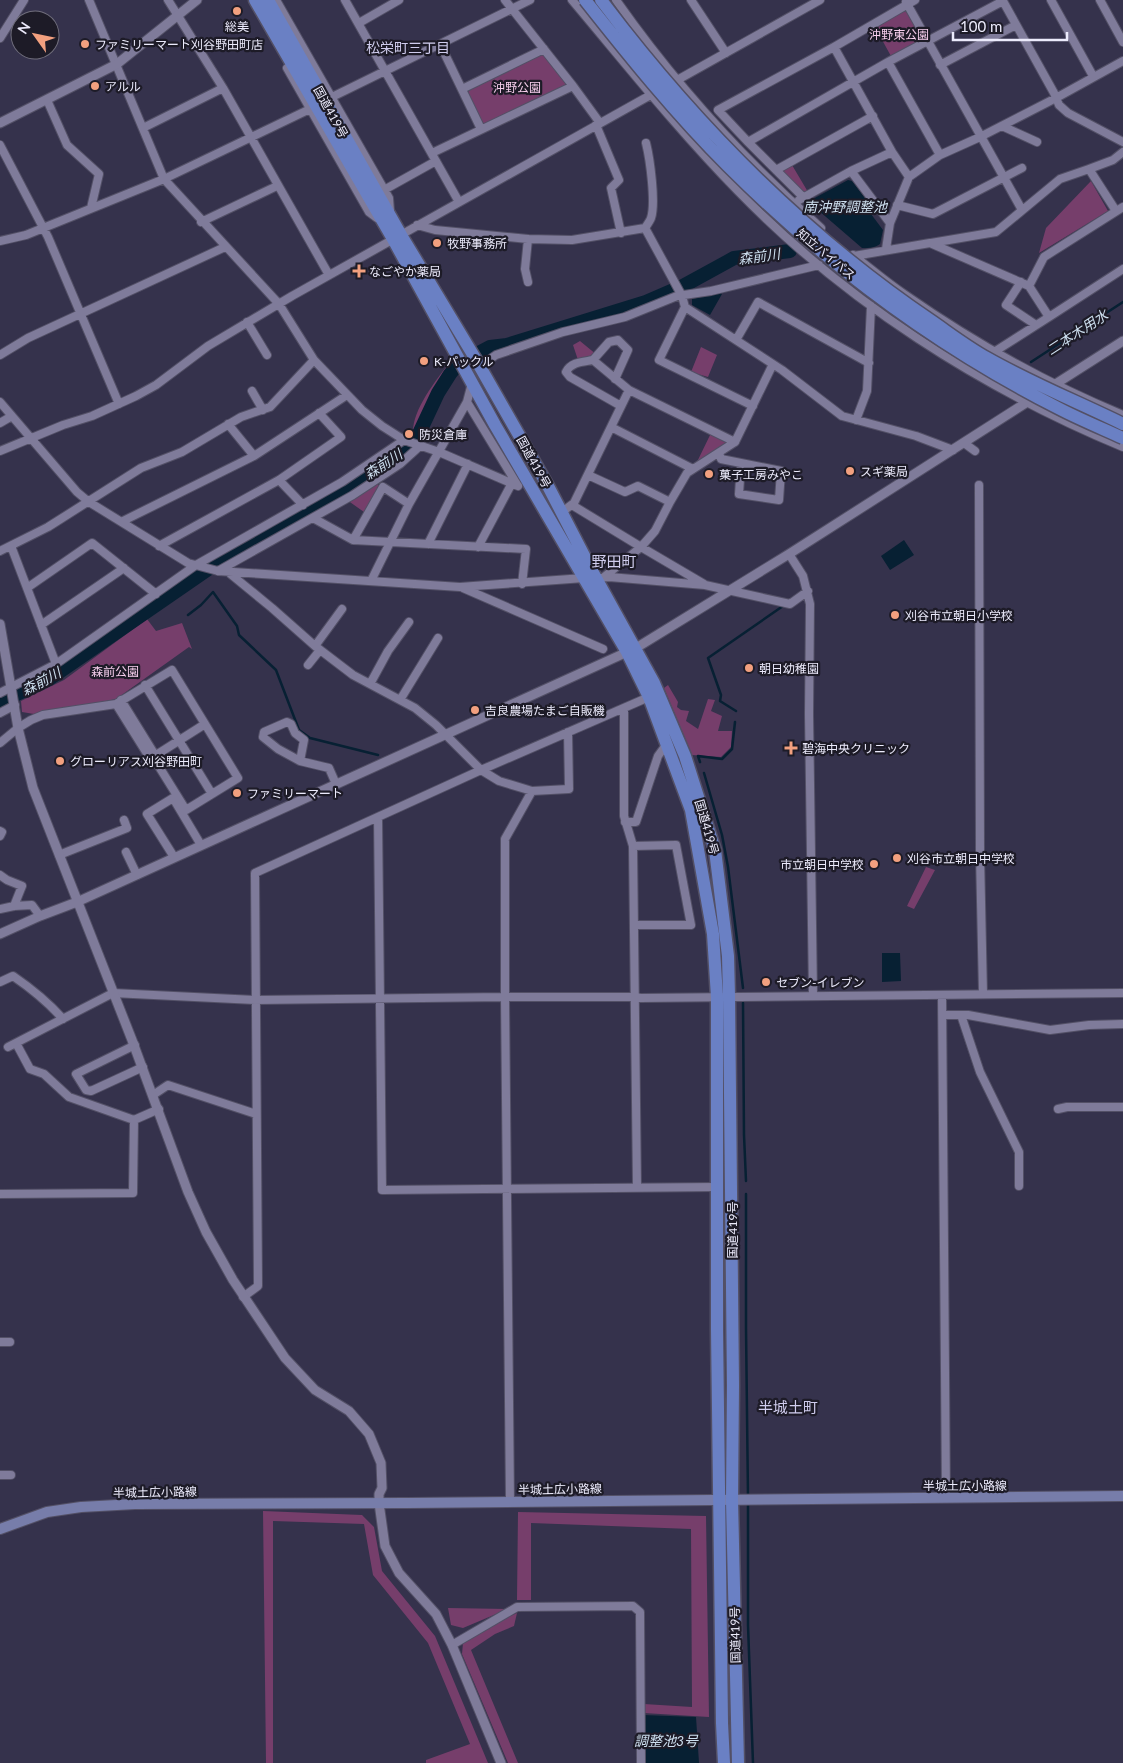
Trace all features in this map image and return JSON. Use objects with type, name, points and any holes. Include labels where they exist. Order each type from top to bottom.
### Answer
[{"type":"highway","name":"国道419号","points":[[255,0],[397,237],[476,357],[567,508],[595,578],[631,650],[691,810],[723,997],[737,1500],[738,1763]]},
{"type":"highway","name":"国道419号","points":[[268,0],[387,220]]},
{"type":"highway","name":"知立バイパス","points":[[585,0],[642,72],[721,159],[781,216],[838,265],[898,311],[984,367],[1058,408],[1123,438]]},
{"type":"highway","name":"知立バイパス","points":[[601,0],[680,98],[730,151],[788,208],[845,257],[903,302],[986,358],[1122,416]]},
{"type":"highway","name":"国道419号","points":[[397,237],[495,425],[595,578]]},
{"type":"highway","name":"国道419号","points":[[631,650],[654,682],[686,756],[715,850],[728,956],[723,997],[718,1187],[717,1330],[737,1500],[722,1723],[724,1763]]},
{"type":"main road","name":"半城土広小路線","points":[[0,1529],[47,1512],[81,1506],[135,1504],[1123,1496]]},
{"type":"street","points":[[0,38],[24,0]]},
{"type":"street","points":[[89,0],[164,179],[201,222],[279,304],[314,360],[347,395],[382,426],[404,440],[439,452],[518,486],[466,402]]},
{"type":"street","points":[[168,0],[179,15],[222,88],[329,276]]},
{"type":"street","points":[[0,124],[117,64],[197,0]]},
{"type":"street","points":[[249,0],[369,212],[387,220],[388,198],[384,190],[276,0]]},
{"type":"street","points":[[345,0],[460,202]]},
{"type":"street","points":[[359,23],[399,0]]},
{"type":"street","points":[[505,0],[573,86],[598,124],[619,180],[611,188],[621,233]]},
{"type":"street","points":[[332,97],[530,0]]},
{"type":"street","points":[[572,0],[677,125],[739,192],[819,265],[871,306],[966,369],[1065,424],[1123,447]]},
{"type":"street","points":[[616,0],[676,81],[738,149],[794,204],[854,256],[902,294],[994,352],[1102,408],[1122,416]]},
{"type":"street","points":[[692,0],[726,53]]},
{"type":"street","points":[[0,451],[63,425],[92,416],[156,385],[190,359],[247,322],[820,0]]},
{"type":"street","points":[[803,197],[718,110],[834,47],[906,2],[915,0]]},
{"type":"street","points":[[1051,0],[1093,76]]},
{"type":"street","points":[[1100,0],[1123,42]]},
{"type":"street","points":[[748,142],[888,62],[1004,1],[1059,105],[1068,114],[1123,142]]},
{"type":"street","points":[[906,2],[1022,210]]},
{"type":"street","points":[[940,65],[1016,26]]},
{"type":"street","points":[[440,44],[481,129]]},
{"type":"street","points":[[834,47],[892,152],[908,177]]},
{"type":"street","points":[[462,89],[544,49]]},
{"type":"street","points":[[886,249],[890,223],[908,177],[940,155],[1056,98],[1123,60]]},
{"type":"street","points":[[888,62],[940,155]]},
{"type":"street","points":[[432,153],[573,86]]},
{"type":"street","points":[[143,128],[222,88]]},
{"type":"street","points":[[47,100],[67,145],[99,174],[91,208]]},
{"type":"street","points":[[0,241],[26,235],[164,179],[310,109]]},
{"type":"street","points":[[776,170],[873,116]]},
{"type":"street","points":[[1002,126],[1037,142]]},
{"type":"street","points":[[417,225],[435,230],[528,239],[572,240],[645,228],[652,217],[651,162],[646,143]]},
{"type":"street","points":[[0,145],[48,237],[119,404]]},
{"type":"street","points":[[794,204],[803,197],[892,152]]},
{"type":"street","points":[[854,256],[886,249],[996,232],[1060,179],[1113,160],[1123,152]]},
{"type":"street","points":[[384,190],[436,161]]},
{"type":"street","points":[[897,205],[933,214],[1022,168]]},
{"type":"street","points":[[1029,286],[1044,257],[1119,209],[1089,169]]},
{"type":"street","points":[[852,171],[890,223]]},
{"type":"street","points":[[201,222],[277,186]]},
{"type":"street","points":[[645,228],[681,294],[685,307],[773,364],[842,416],[916,436],[953,450]]},
{"type":"street","points":[[528,239],[525,269],[528,282]]},
{"type":"street","points":[[930,243],[1029,286],[1049,317]]},
{"type":"street","points":[[0,355],[28,338],[225,247]]},
{"type":"street","points":[[476,357],[496,355],[563,332],[625,317],[681,294],[819,265]]},
{"type":"street","points":[[994,352],[1123,269]]},
{"type":"street","points":[[1021,282],[1006,305],[1036,326]]},
{"type":"street","points":[[736,340],[758,302],[869,363]]},
{"type":"street","points":[[856,420],[866,391],[871,306]]},
{"type":"street","points":[[685,307],[659,360],[753,406]]},
{"type":"street","points":[[247,322],[267,355]]},
{"type":"street","points":[[615,379],[628,350],[618,340],[609,342],[593,360],[579,362],[568,367],[566,372],[570,377],[621,406]]},
{"type":"street","points":[[0,934],[137,875],[631,650],[789,554],[1123,340]]},
{"type":"street","points":[[0,551],[48,527],[141,468],[182,452],[228,424],[270,407],[314,360]]},
{"type":"street","points":[[593,360],[629,390],[735,442]]},
{"type":"street","points":[[595,578],[641,547],[655,531],[686,473],[735,442],[773,364]]},
{"type":"street","points":[[371,581],[409,504],[466,402],[473,382]]},
{"type":"street","points":[[629,390],[574,503],[567,508],[641,547],[705,584]]},
{"type":"street","points":[[252,391],[263,410]]},
{"type":"street","points":[[123,521],[254,456],[347,395]]},
{"type":"street","points":[[0,402],[77,492],[89,502],[123,521],[188,563],[218,571],[460,587],[595,578],[705,584],[790,604],[808,591]]},
{"type":"street","points":[[159,546],[279,480],[341,437],[320,412]]},
{"type":"street","points":[[0,422],[12,416]]},
{"type":"street","points":[[228,424],[254,456]]},
{"type":"street","points":[[611,427],[693,469]]},
{"type":"street","points":[[0,693],[56,664],[196,565],[303,506],[404,440]]},
{"type":"street","points":[[964,443],[975,451]]},
{"type":"street","points":[[218,571],[353,495],[400,464],[421,445]]},
{"type":"street","points":[[719,453],[722,459],[781,471],[779,500],[739,494],[740,464]]},
{"type":"street","points":[[428,544],[468,464]]},
{"type":"street","points":[[588,475],[624,492],[638,486],[670,502]]},
{"type":"street","points":[[279,480],[303,506]]},
{"type":"street","points":[[478,547],[512,483]]},
{"type":"street","points":[[979,485],[980,845],[983,994]]},
{"type":"street","points":[[353,540],[383,487],[409,504]]},
{"type":"street","points":[[313,518],[353,540],[526,549],[522,584]]},
{"type":"street","points":[[27,588],[92,543],[156,594]]},
{"type":"street","points":[[11,546],[56,664]]},
{"type":"street","points":[[789,554],[803,576],[810,604],[809,714],[813,995]]},
{"type":"street","points":[[42,625],[124,568]]},
{"type":"street","points":[[228,572],[353,675],[414,708],[436,725],[480,770],[499,781],[532,791],[569,789],[568,732]]},
{"type":"street","points":[[460,587],[603,649]]},
{"type":"street","points":[[308,665],[342,609]]},
{"type":"street","points":[[370,684],[388,651],[409,622]]},
{"type":"street","points":[[0,624],[18,728],[33,788],[135,1045],[188,1192],[206,1232],[243,1297],[285,1358],[300,1376],[322,1396],[349,1411],[369,1434],[382,1463],[382,1488],[379,1494],[379,1503],[385,1546],[399,1573],[436,1614],[452,1645],[501,1763]]},
{"type":"street","points":[[400,700],[438,638]]},
{"type":"street","points":[[0,742],[18,728],[43,715],[118,702],[172,670],[238,778],[186,810],[154,756],[146,752],[118,702]]},
{"type":"street","points":[[146,686],[212,794]]},
{"type":"street","points":[[243,1297],[258,1286],[255,873],[480,770],[648,697]]},
{"type":"street","points":[[0,713],[15,705]]},
{"type":"street","points":[[624,708],[624,816],[633,846],[637,1188]]},
{"type":"street","points":[[300,762],[304,740],[295,733],[291,724],[287,722],[264,732],[264,737],[278,749],[300,762],[329,768],[336,784]]},
{"type":"street","points":[[154,756],[205,724]]},
{"type":"street","points":[[625,822],[636,822],[658,756],[666,745]]},
{"type":"street","points":[[510,1502],[504,839],[532,791]]},
{"type":"street","points":[[174,857],[148,814],[173,798],[201,845]]},
{"type":"street","points":[[378,817],[382,1190],[718,1187]]},
{"type":"street","points":[[59,855],[127,828],[124,820]]},
{"type":"street","points":[[0,831],[2,832],[0,836]]},
{"type":"street","points":[[633,846],[676,845],[691,925],[635,925]]},
{"type":"street","points":[[126,852],[137,875]]},
{"type":"street","points":[[0,875],[22,886],[14,906]]},
{"type":"street","points":[[0,909],[32,905],[40,916]]},
{"type":"street","points":[[0,982],[13,976],[48,1002],[63,1019]]},
{"type":"street","points":[[8,1047],[113,993],[255,1000],[1123,993]]},
{"type":"street","points":[[942,994],[946,1497]]},
{"type":"street","points":[[943,1015],[961,1015],[1050,1030],[1089,1025],[1123,1024]]},
{"type":"street","points":[[961,1015],[980,1072],[1019,1152],[1019,1186]]},
{"type":"street","points":[[16,1043],[30,1069],[44,1074],[69,1096],[134,1120],[159,1109]]},
{"type":"street","points":[[135,1045],[76,1074],[86,1090],[90,1091],[142,1066]]},
{"type":"street","points":[[153,1095],[168,1085],[256,1114]]},
{"type":"street","points":[[1058,1109],[1067,1107],[1123,1107]]},
{"type":"street","points":[[0,1194],[133,1193],[134,1120]]},
{"type":"street","points":[[0,1342],[10,1342]]},
{"type":"street","points":[[0,1475],[11,1475]]},
{"type":"street","points":[[452,1645],[517,1607],[633,1606],[640,1612],[641,1763]]},
{"type":"green space","name":"沖野東公園","points":[[907,9],[925,41],[892,58],[875,27]]},
{"type":"green space","name":"沖野公園","points":[[541,54],[546,56],[566,82],[565,85],[485,124],[482,123],[468,93],[469,89]]},
{"type":"green space","points":[[792,165],[808,192],[804,194],[781,171]]},
{"type":"green space","points":[[1091,181],[1108,211],[1039,253],[1046,228]]},
{"type":"green space","points":[[580,341],[597,355],[579,363],[573,345]]},
{"type":"green space","points":[[701,347],[717,355],[708,377],[691,372]]},
{"type":"green space","points":[[449,363],[450,371],[418,433],[413,434],[416,415],[420,406],[431,387]]},
{"type":"green space","points":[[712,431],[729,439],[727,444],[696,464]]},
{"type":"green space","points":[[376,481],[379,486],[364,512],[347,500]]},
{"type":"green space","name":"森前公園","points":[[147,619],[156,631],[182,623],[192,649],[189,647],[116,699],[53,712],[34,714],[22,712],[21,701],[64,680]]},
{"type":"green space","points":[[668,685],[678,702],[677,707],[681,710],[689,711],[686,721],[698,729],[708,699],[715,700],[711,711],[722,716],[718,731],[732,731],[731,747],[721,757],[692,755],[664,688]]},
{"type":"green space","points":[[926,867],[935,870],[914,909],[907,906]]},
{"type":"green space","points":[[263,1511],[362,1515],[374,1527],[382,1571],[435,1636],[488,1763],[426,1763],[426,1760],[470,1744],[428,1643],[373,1575],[364,1524],[273,1521],[273,1763],[266,1763]]},
{"type":"green space","points":[[518,1512],[706,1516],[709,1717],[644,1713],[644,1704],[692,1707],[691,1529],[531,1523],[531,1600],[517,1600]]},
{"type":"green space","points":[[448,1608],[508,1609],[463,1628],[451,1625]]},
{"type":"green space","points":[[517,1613],[514,1626],[495,1634],[471,1650],[518,1763],[508,1763],[462,1654],[463,1643],[492,1625]]},
{"type":"water","name":"南沖野調整池","points":[[848,180],[852,181],[871,206],[868,210],[883,230],[880,244],[876,246],[862,248],[811,204],[811,200]]},
{"type":"water","points":[[721,293],[710,315],[692,305],[692,299]]},
{"type":"water","points":[[904,540],[914,555],[890,570],[881,556]]},
{"type":"water","points":[[882,953],[900,953],[901,981],[882,982]]},
{"type":"water","name":"調整池3号","points":[[643,1715],[696,1717],[699,1763],[642,1763]]},
{"type":"waterway","name":"森前川","points":[[0,702],[49,679],[217,563],[349,489],[397,458],[416,440],[438,393],[458,364],[490,347],[507,345],[646,302],[683,286],[734,258],[790,251]]},
{"type":"waterway","name":"二本木用水","points":[[1031,362],[1123,302]]},
{"type":"waterway","points":[[188,615],[213,592],[237,626],[239,635],[276,670],[299,730],[310,738],[378,755]]},
{"type":"waterway","points":[[736,711],[720,701],[721,695],[708,658],[783,606]]},
{"type":"waterway","points":[[700,762],[698,756],[722,759],[732,749],[735,722]]},
{"type":"waterway","points":[[704,773],[722,835],[728,867],[743,988]]},
{"type":"waterway","points":[[743,1003],[746,1181]]},
{"type":"waterway","points":[[746,1194],[748,1497]]},
{"type":"waterway","points":[[748,1502],[748,1625],[753,1763]]},
{"type":"place","name":"総美","points":[[237,11]]},
{"type":"place","name":"ファミリーマート刈谷野田町店","points":[[85,44]]},
{"type":"place","name":"アルル","points":[[95,86]]},
{"type":"place","name":"牧野事務所","points":[[437,243]]},
{"type":"place","name":"なごやか薬局","points":[[359,271]]},
{"type":"place","name":"K-パックル","points":[[424,361]]},
{"type":"place","name":"防災倉庫","points":[[409,434]]},
{"type":"place","name":"スギ薬局","points":[[850,471]]},
{"type":"place","name":"菓子工房みやこ","points":[[709,474]]},
{"type":"place","name":"刈谷市立朝日小学校","points":[[895,615]]},
{"type":"place","name":"朝日幼稚園","points":[[749,668]]},
{"type":"place","name":"吉良農場たまご自販機","points":[[475,710]]},
{"type":"place","name":"碧海中央クリニック","points":[[791,748]]},
{"type":"place","name":"グローリアス刈谷野田町","points":[[60,761]]},
{"type":"place","name":"ファミリーマート","points":[[237,793]]},
{"type":"place","name":"刈谷市立朝日中学校","points":[[897,858]]},
{"type":"place","name":"市立朝日中学校","points":[[874,864]]},
{"type":"place","name":"セブン-イレブン","points":[[766,982]]},
{"type":"district","name":"松栄町三丁目","points":[[408,47]]},
{"type":"district","name":"野田町","points":[[614,561]]},
{"type":"district","name":"半城土町","points":[[788,1407]]}]
